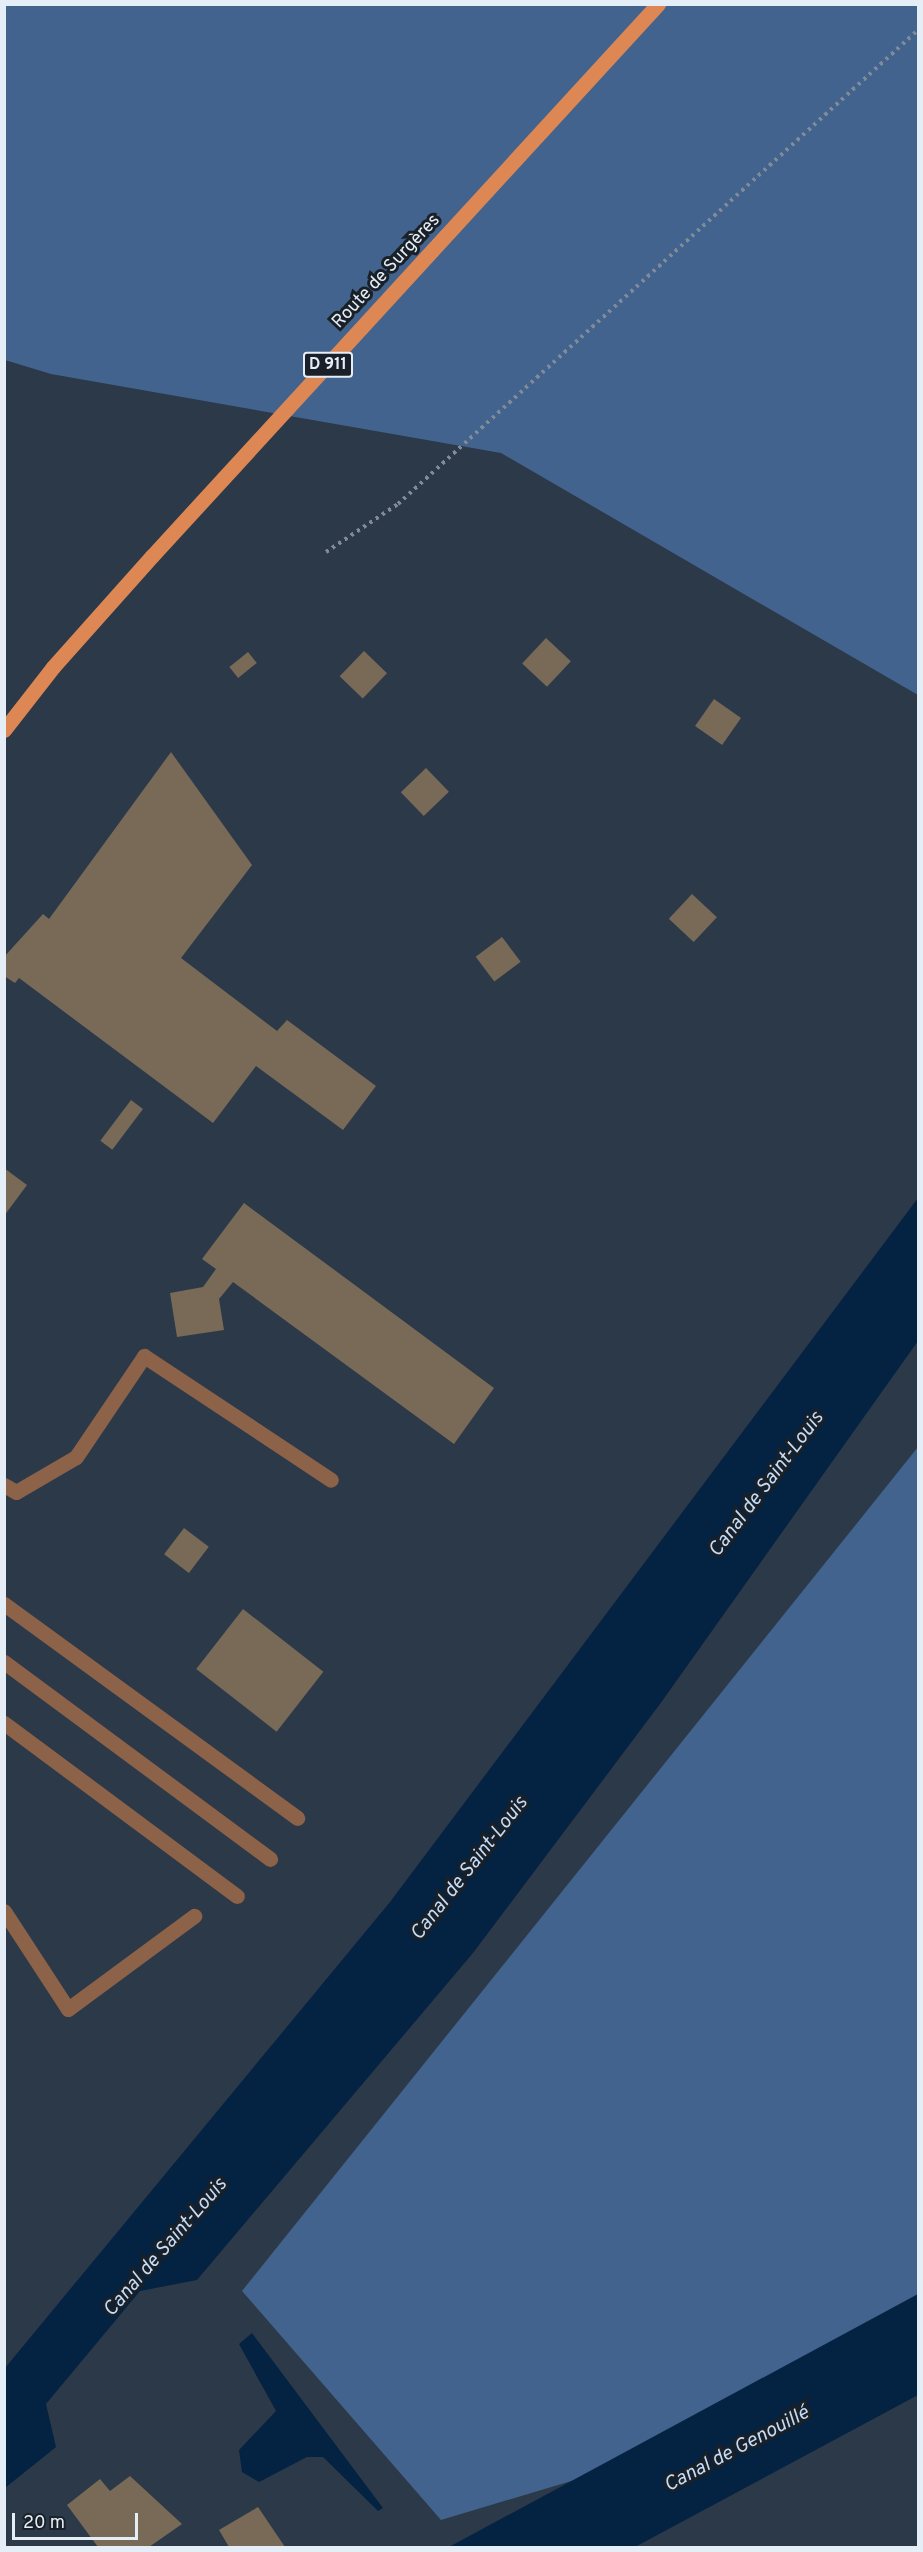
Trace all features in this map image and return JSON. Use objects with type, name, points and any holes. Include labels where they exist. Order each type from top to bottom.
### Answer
[{"type":"main road","name":"Route de Surgères","points":[[4,730],[52,667],[658,4]]},
{"type":"lane","points":[[4,1485],[16,1492],[76,1457],[144,1356],[331,1480]]},
{"type":"lane","points":[[4,1605],[297,1818]]},
{"type":"lane","points":[[4,1662],[270,1859]]},
{"type":"lane","points":[[4,1723],[237,1896]]},
{"type":"lane","points":[[4,1911],[68,2009],[194,1916]]},
{"type":"path","points":[[326,552],[398,504],[918,30]]},
{"type":"shaded area","points":[[4,5],[918,5],[918,695],[501,453],[51,374],[5,360]]},
{"type":"shaded area","points":[[918,1447],[918,2377],[441,2520],[242,2291]]},
{"type":"water","name":"Canal de Saint-Louis","points":[[918,1198],[918,1341],[660,1704],[473,1953],[197,2280],[140,2291],[46,2404],[56,2447],[5,2488],[5,2368],[390,1902]]},
{"type":"water","name":"Canal de Genouillé","points":[[918,2294],[918,2395],[635,2547],[449,2547]]},
{"type":"water","points":[[252,2333],[383,2508],[378,2511],[323,2457],[307,2457],[259,2482],[242,2472],[239,2450],[276,2411],[239,2344]]},
{"type":"building","points":[[546,638],[571,661],[547,687],[522,664]]},
{"type":"building","points":[[364,651],[387,673],[363,698],[340,676]]},
{"type":"building","points":[[248,652],[257,663],[238,678],[229,667]]},
{"type":"building","points":[[714,699],[741,718],[722,745],[695,726]]},
{"type":"building","points":[[171,752],[252,865],[181,958],[277,1031],[287,1020],[376,1086],[343,1130],[256,1066],[213,1123],[19,978],[15,983],[4,976],[4,957],[43,914],[49,919]]},
{"type":"building","points":[[426,768],[449,792],[424,816],[401,792]]},
{"type":"building","points":[[692,894],[717,917],[694,942],[669,919]]},
{"type":"building","points":[[502,937],[521,962],[494,982],[476,957]]},
{"type":"building","points":[[131,1100],[143,1109],[112,1150],[100,1141]]},
{"type":"building","points":[[4,1168],[27,1185],[4,1216]]},
{"type":"building","points":[[244,1203],[494,1388],[454,1444],[233,1282],[219,1299],[224,1330],[177,1337],[170,1293],[203,1287],[216,1269],[202,1259]]},
{"type":"building","points":[[184,1528],[209,1547],[189,1573],[164,1554]]},
{"type":"building","points":[[243,1609],[323,1672],[277,1732],[196,1669]]},
{"type":"building","points":[[130,2476],[182,2524],[149,2547],[98,2547],[67,2505],[100,2479],[110,2491]]},
{"type":"building","points":[[258,2507],[285,2547],[229,2547],[219,2530]]}]
